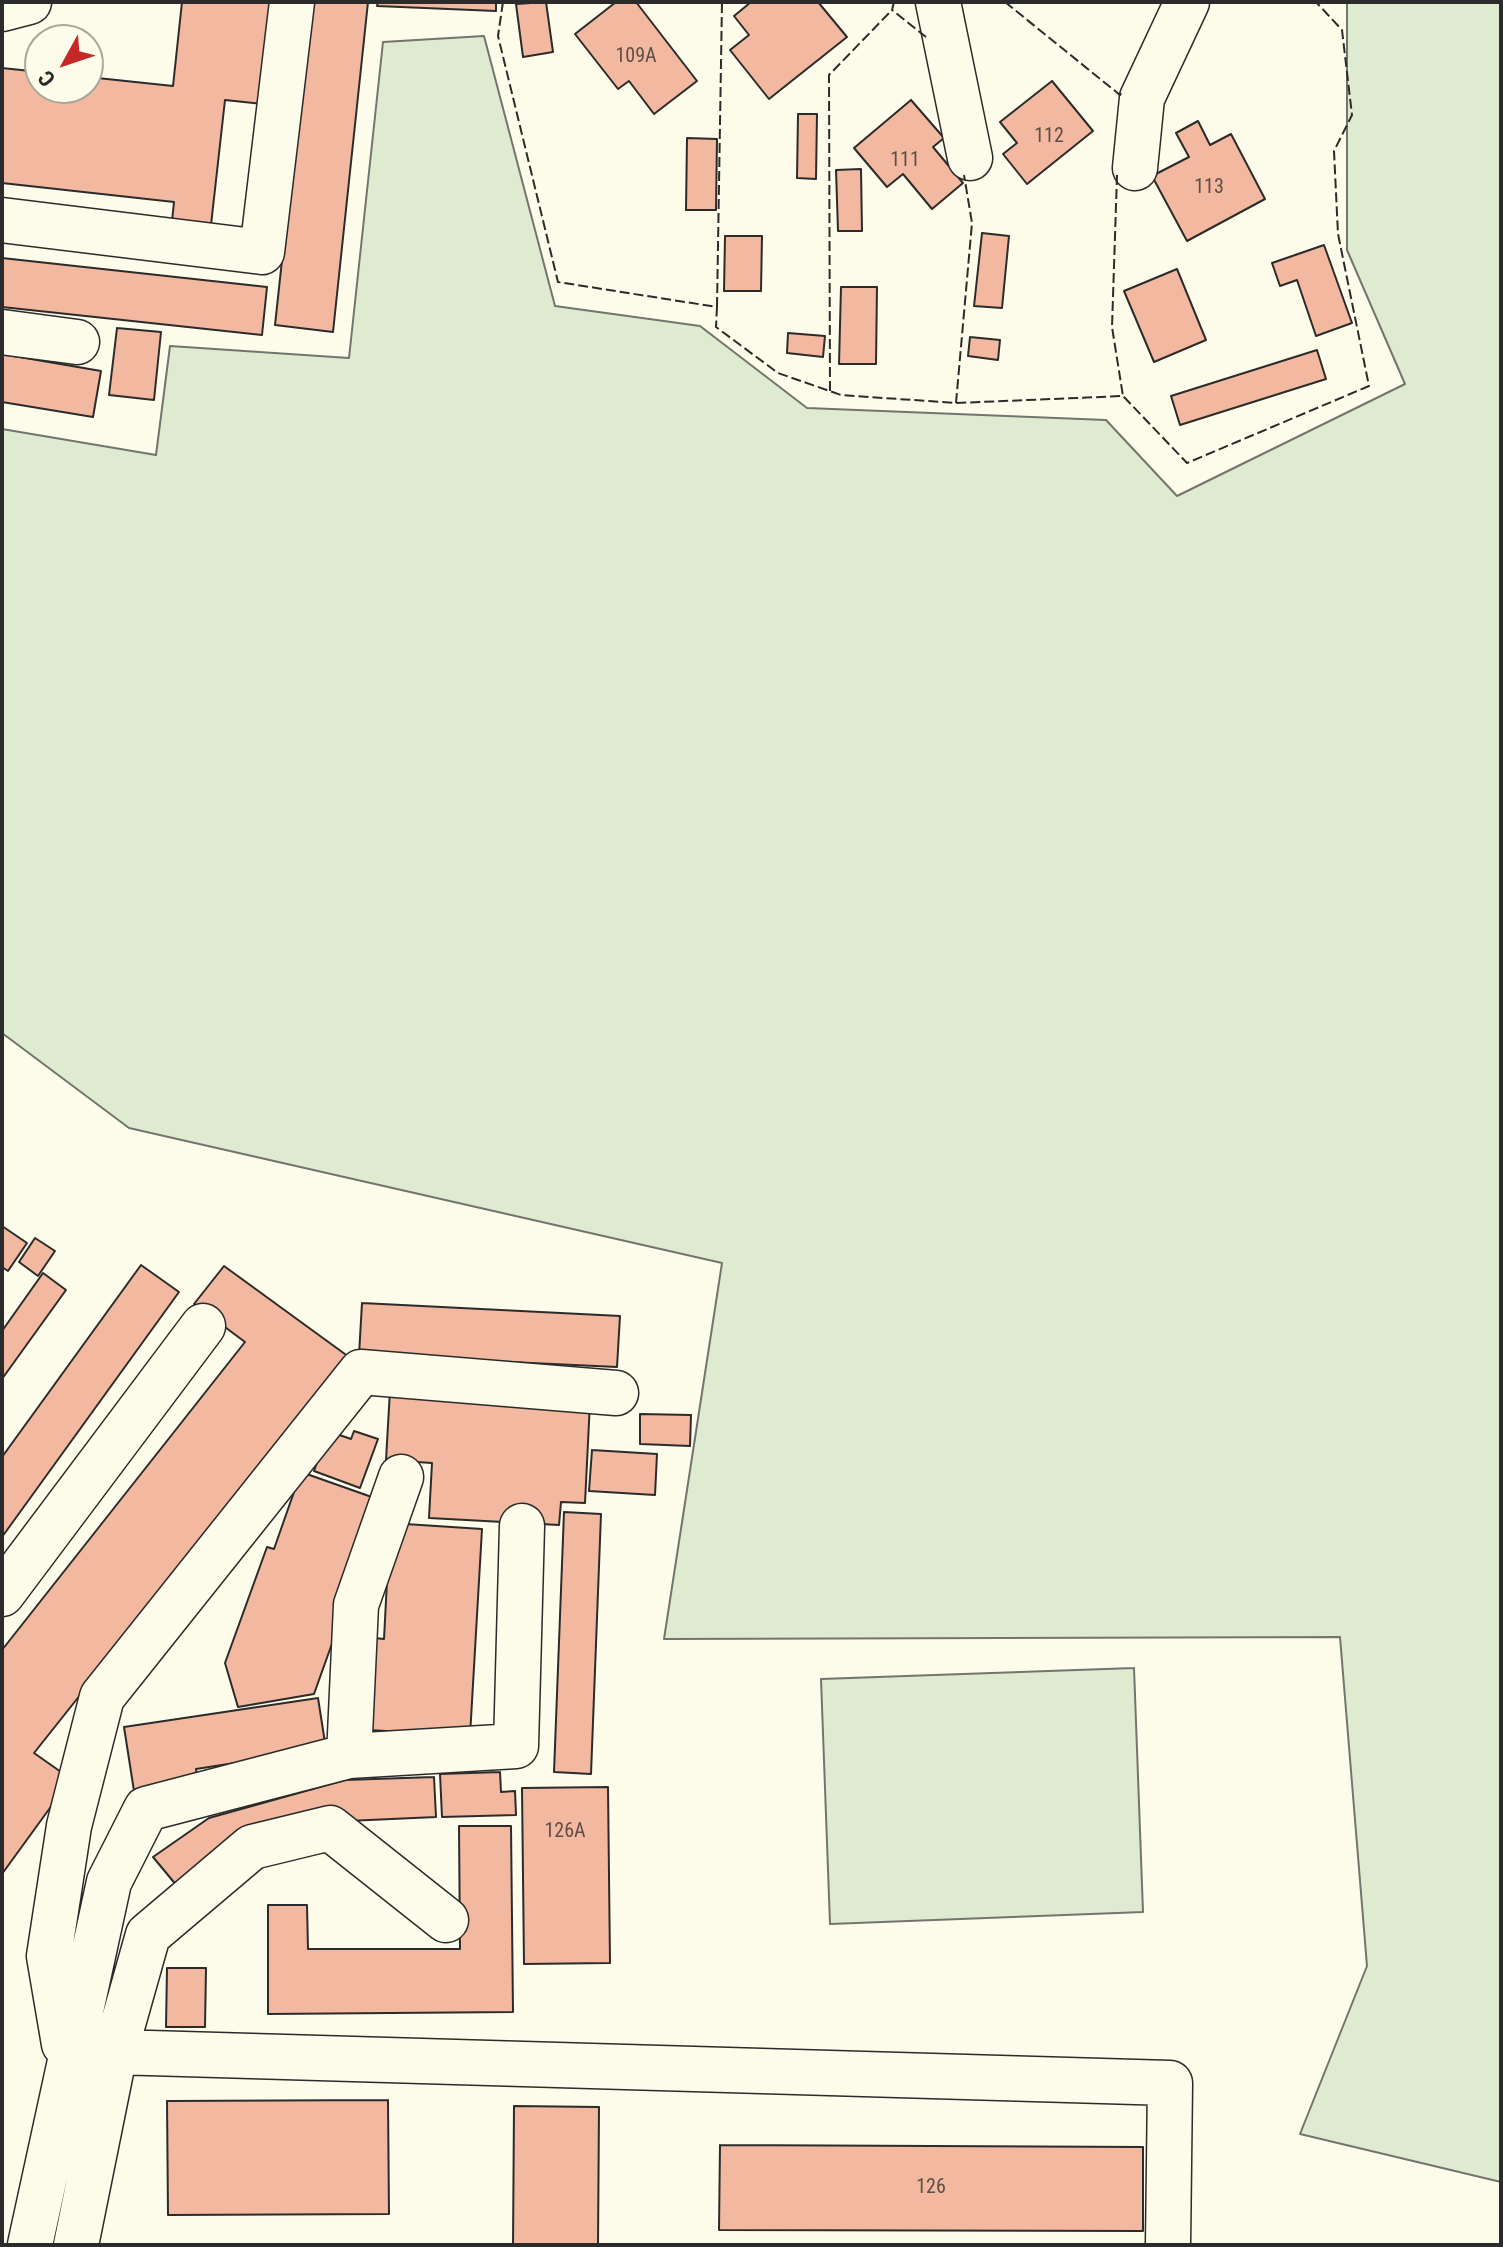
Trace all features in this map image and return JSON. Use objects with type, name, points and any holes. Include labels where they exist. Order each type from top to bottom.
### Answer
[{"type":"lane","points":[[2,9],[29,2]]},
{"type":"lane","points":[[2,220],[262,252],[292,2]]},
{"type":"lane","points":[[938,2],[970,158]]},
{"type":"lane","points":[[1135,168],[1142,98],[1187,2]]},
{"type":"lane","points":[[2,332],[77,342]]},
{"type":"lane","points":[[2,1594],[203,1326]]},
{"type":"lane","points":[[68,2066],[49,1956],[69,1826],[102,1697],[361,1372],[616,1393]]},
{"type":"lane","points":[[349,1756],[356,1605],[401,1477]]},
{"type":"lane","points":[[30,2245],[109,1882],[146,1809],[349,1756],[516,1746],[522,1526]]},
{"type":"lane","points":[[76,2245],[115,2052],[148,1935],[252,1847],[330,1828],[446,1920]]},
{"type":"lane","points":[[115,2052],[1170,2083],[1168,2245]]},
{"type":"green space","points":[[1347,2],[1501,2],[1501,2182],[1300,2134],[1367,1966],[1340,1637],[664,1639],[722,1263],[129,1128],[2,1033],[2,429],[156,455],[170,346],[349,358],[383,42],[484,36],[555,306],[700,326],[807,408],[1106,420],[1177,496],[1405,384],[1347,250]]},
{"type":"green space","points":[[1134,1668],[1143,1912],[830,1924],[821,1679]]},
{"type":"building","points":[[182,2],[274,2],[263,104],[225,100],[211,225],[172,221],[174,202],[2,183],[2,68],[24,70],[24,104],[104,104],[104,79],[173,86]]},
{"type":"building","points":[[310,2],[368,2],[333,332],[275,325]]},
{"type":"building","points":[[378,2],[496,2],[496,11],[377,6]]},
{"type":"building","points":[[546,2],[553,52],[523,57],[516,4]]},
{"type":"building","points":[[616,2],[636,2],[697,81],[654,114],[629,81],[618,89],[575,34]]},
{"type":"building","points":[[751,2],[818,2],[847,37],[769,99],[730,50],[749,35],[734,16]]},
{"type":"building","points":[[1052,81],[1093,131],[1027,184],[1003,154],[1017,143],[1000,122]]},
{"type":"building","points":[[911,100],[944,138],[933,147],[963,183],[932,209],[903,174],[887,187],[854,148]]},
{"type":"building","points":[[798,114],[817,114],[816,179],[797,178]]},
{"type":"building","points":[[1198,121],[1210,145],[1231,134],[1265,199],[1187,241],[1152,176],[1189,157],[1176,133]]},
{"type":"building","points":[[687,138],[717,139],[716,210],[686,210]]},
{"type":"building","points":[[861,169],[862,231],[838,231],[836,170]]},
{"type":"building","points":[[982,233],[1009,236],[1002,308],[974,306]]},
{"type":"building","points":[[725,236],[762,236],[761,291],[724,291]]},
{"type":"building","points":[[1324,245],[1352,323],[1316,336],[1297,280],[1280,286],[1272,263]]},
{"type":"building","points":[[2,258],[267,287],[262,335],[2,307]]},
{"type":"building","points":[[1177,269],[1206,340],[1154,362],[1124,291]]},
{"type":"building","points":[[841,287],[877,287],[876,364],[839,364]]},
{"type":"building","points":[[117,328],[161,332],[154,400],[109,395]]},
{"type":"building","points":[[788,333],[825,336],[823,357],[787,353]]},
{"type":"building","points":[[970,337],[1000,340],[998,360],[968,356]]},
{"type":"building","points":[[1317,350],[1326,379],[1180,425],[1171,396]]},
{"type":"building","points":[[2,354],[101,371],[93,417],[2,402]]},
{"type":"building","points":[[2,1226],[27,1243],[8,1271],[2,1267]]},
{"type":"building","points":[[35,1238],[55,1251],[38,1276],[19,1262]]},
{"type":"building","points":[[141,1265],[179,1292],[2,1537],[2,1457]]},
{"type":"building","points":[[224,1266],[349,1357],[34,1753],[71,1779],[2,1874],[2,1650],[245,1342],[194,1304]]},
{"type":"building","points":[[43,1273],[66,1290],[2,1379],[2,1331]]},
{"type":"building","points":[[362,1303],[620,1316],[617,1367],[359,1355]]},
{"type":"building","points":[[390,1390],[590,1402],[585,1503],[561,1502],[559,1525],[429,1518],[432,1463],[386,1460]]},
{"type":"building","points":[[640,1414],[691,1415],[690,1446],[640,1444]]},
{"type":"building","points":[[328,1431],[351,1439],[354,1431],[378,1439],[360,1488],[314,1471]]},
{"type":"building","points":[[592,1450],[657,1454],[655,1495],[589,1491]]},
{"type":"building","points":[[301,1472],[383,1501],[314,1694],[238,1707],[225,1663],[267,1547],[274,1549]]},
{"type":"building","points":[[564,1512],[601,1514],[591,1774],[554,1772]]},
{"type":"building","points":[[390,1523],[482,1529],[470,1736],[369,1730],[374,1638],[384,1639]]},
{"type":"building","points":[[318,1698],[326,1749],[196,1769],[198,1781],[134,1791],[124,1727]]},
{"type":"building","points":[[500,1772],[501,1792],[515,1791],[516,1815],[442,1817],[440,1774]]},
{"type":"building","points":[[434,1777],[436,1817],[347,1821],[182,1892],[153,1857],[209,1818],[345,1780]]},
{"type":"building","points":[[608,1787],[610,1963],[524,1964],[522,1788]]},
{"type":"building","points":[[459,1826],[511,1826],[513,2012],[268,2014],[268,1905],[307,1905],[308,1949],[460,1949]]},
{"type":"building","points":[[167,1968],[206,1968],[205,2027],[166,2027]]},
{"type":"building","points":[[388,2100],[389,2214],[168,2215],[167,2101]]},
{"type":"building","points":[[514,2106],[599,2107],[598,2245],[513,2245]]},
{"type":"building","points":[[720,2145],[1143,2147],[1143,2231],[719,2230]]},
{"type":"fence","points":[[503,2],[498,36],[558,282],[717,307],[716,327],[778,373],[841,395],[956,403],[1123,396],[1187,463],[1369,386],[1338,234],[1334,151],[1352,115],[1342,30],[1316,2]]},
{"type":"fence","points":[[717,307],[722,2]]},
{"type":"fence","points":[[894,2],[892,10],[926,37]]},
{"type":"fence","points":[[1005,2],[1120,95],[1123,91]]},
{"type":"fence","points":[[830,391],[829,75],[892,10]]},
{"type":"fence","points":[[956,403],[972,223],[964,175]]},
{"type":"fence","points":[[1117,175],[1112,327],[1123,396]]}]
